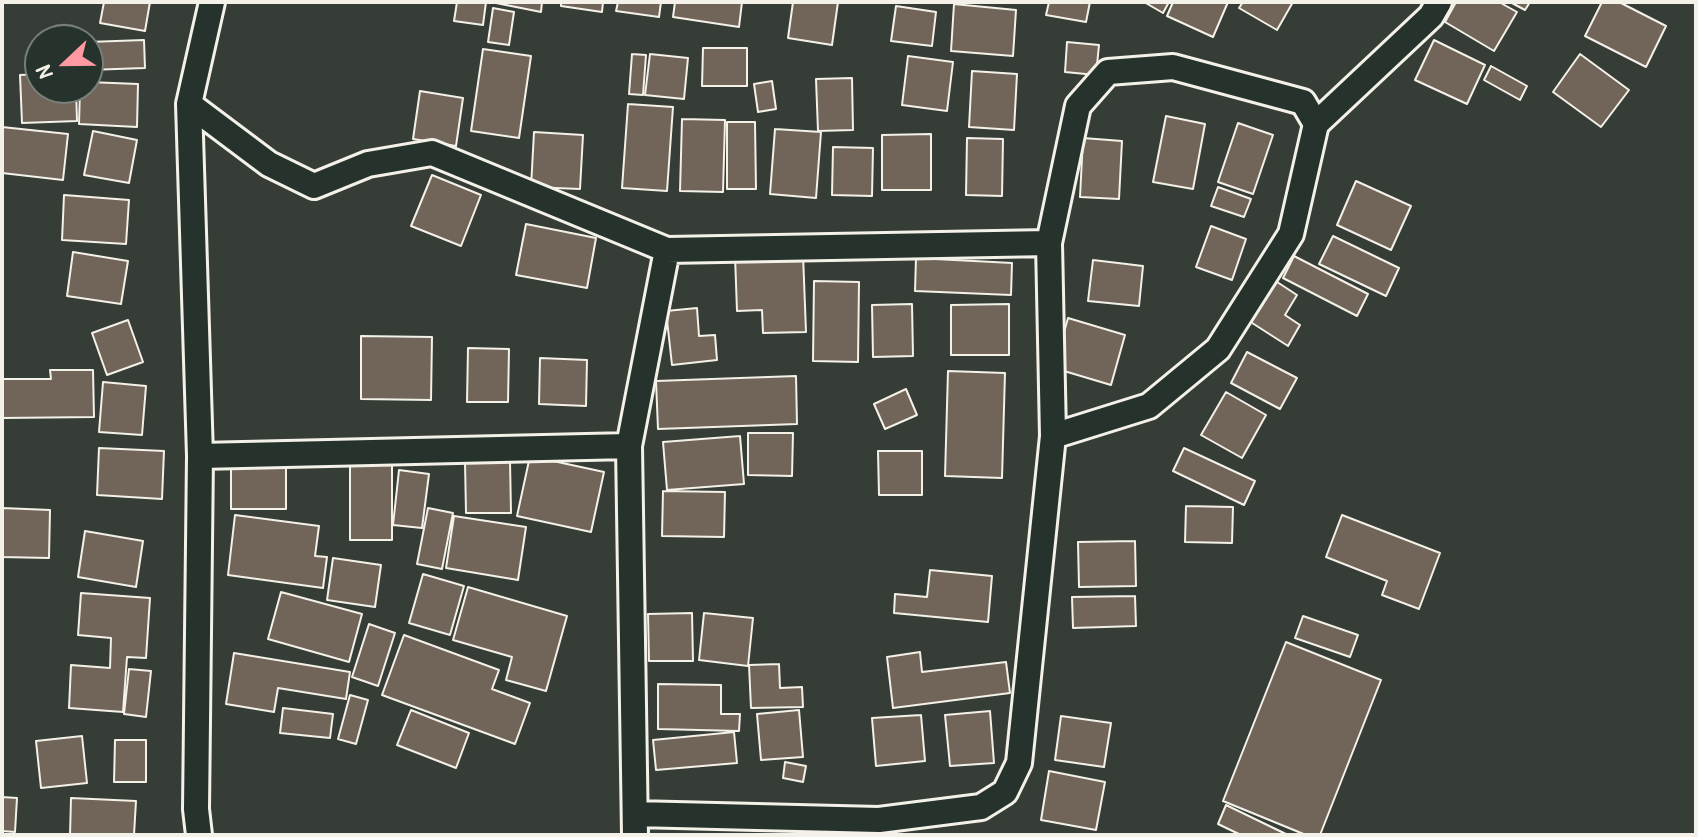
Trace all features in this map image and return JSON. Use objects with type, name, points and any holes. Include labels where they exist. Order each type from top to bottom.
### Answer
[{"type":"street","points":[[199,835],[196,809],[200,456],[189,104],[212,2]]},
{"type":"street","points":[[1053,436],[1149,406],[1218,349],[1291,234],[1316,124],[1431,16],[1439,2]]},
{"type":"street","points":[[667,250],[629,446],[635,824],[879,820],[981,807],[1005,792],[1019,763],[1053,436],[1049,243],[1078,106],[1108,72],[1173,67],[1303,102],[1316,124]]},
{"type":"street","points":[[189,104],[269,164],[314,186],[368,164],[432,153],[667,250],[1049,243]]},
{"type":"street","points":[[200,456],[629,446]]},
{"type":"building","points":[[104,2],[150,2],[145,31],[100,23]]},
{"type":"building","points":[[457,2],[486,2],[483,25],[454,21]]},
{"type":"building","points":[[491,2],[542,2],[541,12]]},
{"type":"building","points":[[561,2],[603,2],[602,12],[561,6]]},
{"type":"building","points":[[618,2],[661,2],[659,17],[616,11]]},
{"type":"building","points":[[675,2],[742,2],[739,27],[673,17]]},
{"type":"building","points":[[793,2],[838,2],[832,45],[788,38]]},
{"type":"building","points":[[1049,2],[1090,2],[1086,22],[1046,15]]},
{"type":"building","points":[[1144,2],[1169,2],[1163,13]]},
{"type":"building","points":[[1173,2],[1228,2],[1213,37],[1167,16]]},
{"type":"building","points":[[1243,2],[1293,2],[1277,30],[1239,8]]},
{"type":"building","points":[[1456,2],[1499,2],[1517,12],[1494,51],[1445,22]]},
{"type":"building","points":[[1510,2],[1530,2],[1525,10]]},
{"type":"building","points":[[1602,2],[1619,2],[1666,26],[1646,67],[1585,36]]},
{"type":"building","points":[[954,4],[1016,10],[1013,56],[951,51]]},
{"type":"building","points":[[896,6],[936,12],[932,46],[891,41]]},
{"type":"building","points":[[493,8],[514,12],[509,45],[488,42]]},
{"type":"building","points":[[144,40],[145,68],[104,69],[104,41]]},
{"type":"building","points":[[1434,40],[1485,65],[1467,104],[1415,80]]},
{"type":"building","points":[[1067,42],[1099,45],[1096,75],[1065,72]]},
{"type":"building","points":[[703,48],[747,48],[747,86],[702,86]]},
{"type":"building","points":[[483,49],[531,56],[519,138],[471,131]]},
{"type":"building","points":[[632,54],[646,55],[643,95],[629,94]]},
{"type":"building","points":[[650,54],[688,58],[684,99],[645,95]]},
{"type":"building","points":[[1580,54],[1629,90],[1601,127],[1553,92]]},
{"type":"building","points":[[908,56],[953,62],[947,111],[902,105]]},
{"type":"building","points":[[1491,66],[1527,86],[1520,100],[1484,80]]},
{"type":"building","points":[[972,71],[1017,74],[1014,130],[969,127]]},
{"type":"building","points":[[20,75],[24,75],[24,104],[76,104],[77,121],[22,123]]},
{"type":"building","points":[[852,78],[853,130],[818,131],[816,79]]},
{"type":"building","points":[[772,81],[776,109],[758,112],[754,84]]},
{"type":"building","points":[[104,83],[138,84],[137,127],[79,124],[80,104],[104,104]]},
{"type":"building","points":[[420,91],[463,98],[456,146],[413,139]]},
{"type":"building","points":[[628,104],[673,107],[667,191],[622,188]]},
{"type":"building","points":[[1166,116],[1205,124],[1193,189],[1153,182]]},
{"type":"building","points":[[682,119],[725,120],[723,192],[680,191]]},
{"type":"building","points":[[727,122],[755,122],[756,189],[727,189]]},
{"type":"building","points":[[1238,123],[1273,135],[1253,194],[1218,182]]},
{"type":"building","points":[[2,127],[68,134],[63,180],[2,173]]},
{"type":"building","points":[[775,129],[821,132],[816,198],[770,194]]},
{"type":"building","points":[[93,131],[137,140],[129,183],[84,175]]},
{"type":"building","points":[[534,132],[583,135],[580,189],[531,187]]},
{"type":"building","points":[[931,134],[931,190],[882,190],[882,135]]},
{"type":"building","points":[[967,138],[1003,139],[1002,196],[966,195]]},
{"type":"building","points":[[1083,138],[1122,141],[1119,199],[1080,197]]},
{"type":"building","points":[[833,147],[873,148],[872,196],[832,195]]},
{"type":"building","points":[[432,175],[481,195],[461,246],[411,226]]},
{"type":"building","points":[[1356,181],[1411,206],[1391,250],[1337,225]]},
{"type":"building","points":[[1218,187],[1251,199],[1244,217],[1211,206]]},
{"type":"building","points":[[64,195],[129,200],[126,244],[62,240]]},
{"type":"building","points":[[526,224],[596,238],[587,288],[516,275]]},
{"type":"building","points":[[1211,226],[1246,239],[1232,280],[1196,267]]},
{"type":"building","points":[[1333,236],[1399,268],[1386,296],[1319,264]]},
{"type":"building","points":[[73,252],[128,261],[121,304],[67,296]]},
{"type":"building","points":[[803,254],[806,332],[763,333],[762,310],[737,311],[735,256]]},
{"type":"building","points":[[1294,256],[1368,294],[1357,316],[1283,278]]},
{"type":"building","points":[[916,258],[1012,263],[1011,295],[915,291]]},
{"type":"building","points":[[1093,260],[1143,266],[1139,306],[1088,301]]},
{"type":"building","points":[[1274,280],[1297,295],[1285,315],[1300,325],[1288,346],[1249,321]]},
{"type":"building","points":[[814,281],[859,282],[858,362],[813,361]]},
{"type":"building","points":[[912,304],[913,356],[873,357],[872,305]]},
{"type":"building","points":[[1009,304],[1009,355],[951,355],[951,305]]},
{"type":"building","points":[[697,308],[699,336],[715,335],[717,360],[672,365],[666,311]]},
{"type":"building","points":[[1068,318],[1125,335],[1111,385],[1054,368]]},
{"type":"building","points":[[128,320],[143,362],[107,375],[92,333]]},
{"type":"building","points":[[361,336],[432,337],[431,400],[361,399]]},
{"type":"building","points":[[468,348],[509,349],[508,402],[467,402]]},
{"type":"building","points":[[1247,352],[1297,378],[1280,409],[1231,383]]},
{"type":"building","points":[[540,358],[587,360],[586,406],[539,404]]},
{"type":"building","points":[[50,370],[93,370],[94,417],[2,418],[2,379],[51,379]]},
{"type":"building","points":[[948,371],[1005,373],[1002,478],[945,476]]},
{"type":"building","points":[[796,376],[797,424],[658,429],[656,381]]},
{"type":"building","points":[[103,382],[146,386],[142,435],[99,432]]},
{"type":"building","points":[[906,389],[917,415],[885,429],[874,404]]},
{"type":"building","points":[[1226,392],[1266,415],[1242,458],[1201,435]]},
{"type":"building","points":[[748,433],[793,433],[792,476],[748,475]]},
{"type":"building","points":[[740,436],[744,484],[667,490],[663,442]]},
{"type":"building","points":[[99,448],[164,451],[162,499],[97,495]]},
{"type":"building","points":[[1184,448],[1255,481],[1244,505],[1173,471]]},
{"type":"building","points":[[878,451],[922,451],[922,495],[879,495]]},
{"type":"building","points":[[530,456],[604,472],[591,532],[517,516]]},
{"type":"building","points":[[510,461],[511,513],[466,513],[465,462]]},
{"type":"building","points":[[231,462],[286,462],[286,509],[231,509]]},
{"type":"building","points":[[350,465],[392,465],[392,540],[350,540]]},
{"type":"building","points":[[399,470],[429,474],[422,528],[393,525]]},
{"type":"building","points":[[663,491],[725,492],[724,537],[662,536]]},
{"type":"building","points":[[1186,506],[1233,507],[1232,543],[1185,542]]},
{"type":"building","points":[[2,508],[50,510],[49,558],[2,557]]},
{"type":"building","points":[[428,508],[453,513],[442,569],[417,564]]},
{"type":"building","points":[[235,515],[319,526],[315,556],[327,557],[323,588],[228,575]]},
{"type":"building","points":[[1342,515],[1440,553],[1419,609],[1382,595],[1387,581],[1326,557]]},
{"type":"building","points":[[454,516],[526,527],[518,580],[446,568]]},
{"type":"building","points":[[85,531],[143,541],[136,587],[78,577]]},
{"type":"building","points":[[1135,541],[1136,586],[1079,587],[1078,542]]},
{"type":"building","points":[[333,558],[381,565],[375,607],[327,600]]},
{"type":"building","points":[[930,570],[992,576],[988,622],[894,613],[895,594],[927,597]]},
{"type":"building","points":[[423,574],[464,586],[450,635],[409,623]]},
{"type":"building","points":[[468,587],[567,616],[546,691],[506,680],[512,657],[453,640]]},
{"type":"building","points":[[281,592],[362,614],[349,662],[268,639]]},
{"type":"building","points":[[81,593],[150,598],[146,658],[127,657],[123,712],[69,708],[71,665],[110,668],[111,638],[78,635]]},
{"type":"building","points":[[1135,596],[1136,626],[1073,628],[1072,597]]},
{"type":"building","points":[[692,613],[693,661],[649,661],[648,614]]},
{"type":"building","points":[[704,613],[753,618],[748,666],[699,660]]},
{"type":"building","points":[[1303,616],[1358,635],[1350,657],[1295,638]]},
{"type":"building","points":[[369,624],[395,633],[378,686],[352,677]]},
{"type":"building","points":[[404,635],[499,670],[492,689],[530,703],[515,744],[382,695]]},
{"type":"building","points":[[1286,642],[1381,680],[1320,835],[1306,835],[1223,801]]},
{"type":"building","points":[[920,652],[922,672],[1006,662],[1010,693],[893,708],[887,657]]},
{"type":"building","points":[[234,653],[350,672],[346,699],[278,688],[274,712],[226,704]]},
{"type":"building","points":[[779,664],[780,688],[802,687],[803,707],[751,708],[749,665]]},
{"type":"building","points":[[129,669],[151,671],[146,717],[124,714]]},
{"type":"building","points":[[658,684],[721,685],[721,714],[740,714],[739,731],[658,729]]},
{"type":"building","points":[[350,695],[368,700],[356,744],[338,739]]},
{"type":"building","points":[[283,708],[333,714],[330,738],[280,733]]},
{"type":"building","points":[[411,710],[469,733],[456,768],[397,745]]},
{"type":"building","points":[[799,710],[803,757],[761,760],[757,714]]},
{"type":"building","points":[[990,711],[994,763],[950,766],[945,715]]},
{"type":"building","points":[[921,715],[925,761],[876,766],[872,718]]},
{"type":"building","points":[[1061,716],[1111,723],[1104,767],[1055,760]]},
{"type":"building","points":[[734,732],[737,763],[656,770],[653,740]]},
{"type":"building","points":[[82,736],[87,783],[41,788],[36,741]]},
{"type":"building","points":[[115,740],[146,740],[146,782],[114,782]]},
{"type":"building","points":[[785,762],[806,766],[803,782],[783,778]]},
{"type":"building","points":[[1049,771],[1105,782],[1096,830],[1041,820]]},
{"type":"building","points":[[2,797],[17,798],[15,832],[2,831]]},
{"type":"building","points":[[71,798],[136,801],[134,835],[70,835]]},
{"type":"building","points":[[1226,805],[1288,835],[1241,835],[1218,824]]}]
